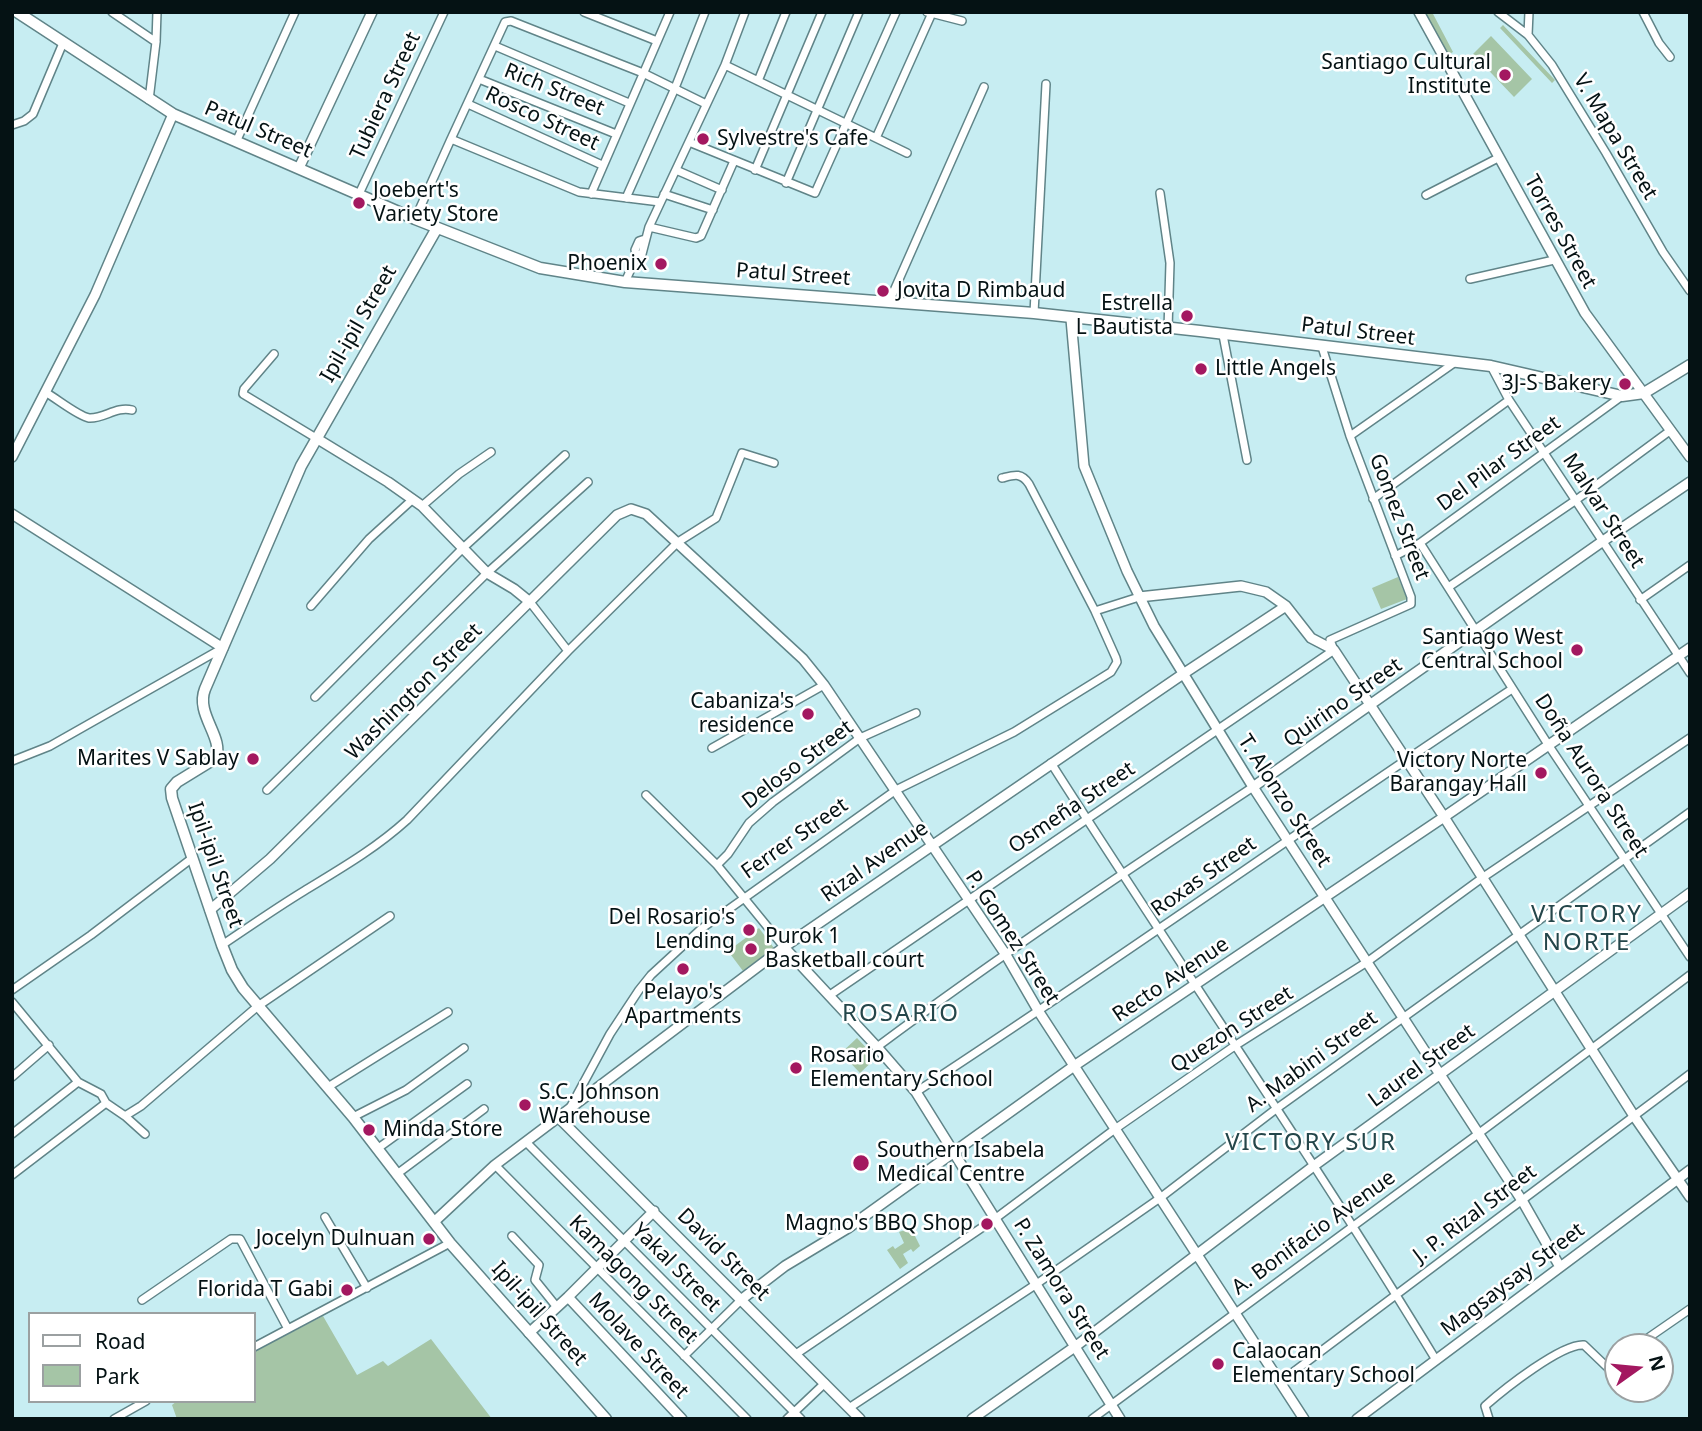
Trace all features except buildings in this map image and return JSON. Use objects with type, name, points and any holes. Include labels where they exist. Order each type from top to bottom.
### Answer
[{"type":"main road","name":"Patul Street","points":[[17,12],[173,114],[415,219],[540,268],[625,282],[1034,313],[1491,366],[1622,396]]},
{"type":"main road","name":"Ipil-ipil Street","points":[[438,228],[301,466],[201,699],[218,753],[216,758],[177,782],[171,789],[191,859],[232,970],[258,1006],[354,1117],[450,1243],[606,1419]]},
{"type":"main road","points":[[1622,396],[1644,393],[1690,365]]},
{"type":"street","points":[[112,12],[156,42]]},
{"type":"street","points":[[149,100],[157,12]]},
{"type":"street","points":[[236,142],[295,12]]},
{"type":"street","points":[[299,167],[372,12]]},
{"type":"street","name":"Tubiera Street","points":[[359,194],[444,12]]},
{"type":"street","points":[[584,12],[657,41]]},
{"type":"street","points":[[591,194],[670,12]]},
{"type":"street","points":[[625,198],[675,88],[705,12]]},
{"type":"street","points":[[625,282],[637,256],[642,254],[649,227],[725,65],[746,12]]},
{"type":"street","points":[[758,81],[786,12]]},
{"type":"street","points":[[755,170],[822,12]]},
{"type":"street","points":[[786,183],[859,12]]},
{"type":"street","points":[[689,142],[786,183],[812,193],[817,192],[896,12]]},
{"type":"street","name":"Torres Street","points":[[1419,12],[1585,313],[1690,457]]},
{"type":"street","name":"V. Mapa Street","points":[[1498,12],[1528,34],[1559,76],[1663,252],[1690,291]]},
{"type":"street","points":[[1528,34],[1529,12]]},
{"type":"street","points":[[1643,12],[1659,43],[1670,57]]},
{"type":"street","points":[[876,138],[930,13],[962,21]]},
{"type":"street","points":[[415,219],[505,22],[518,23],[643,73],[706,104]]},
{"type":"street","points":[[12,125],[33,114],[63,43]]},
{"type":"street","points":[[495,46],[629,103]]},
{"type":"street","points":[[725,65],[907,153]]},
{"type":"street","name":"Rich Street","points":[[480,79],[616,134]]},
{"type":"street","points":[[1034,313],[1045,84]]},
{"type":"street","points":[[889,302],[984,88]]},
{"type":"street","name":"Rosco Street","points":[[468,104],[602,165]]},
{"type":"street","points":[[12,457],[95,295],[173,114]]},
{"type":"street","points":[[451,139],[567,188],[625,198],[662,198],[713,210]]},
{"type":"street","points":[[1426,195],[1498,158]]},
{"type":"street","points":[[649,227],[699,237],[703,235],[734,161]]},
{"type":"street","points":[[676,170],[722,190]]},
{"type":"street","points":[[1160,193],[1170,263],[1168,329]]},
{"type":"street","points":[[1470,279],[1554,260]]},
{"type":"street","name":"T. Alonzo Street","points":[[1071,319],[1084,466],[1099,508],[1139,597],[1182,674],[1253,787],[1523,1202],[1560,1267]]},
{"type":"street","points":[[1223,335],[1247,460]]},
{"type":"street","name":"Gomez Street","points":[[1322,347],[1350,436],[1411,597],[1411,604],[1330,640],[1334,650]]},
{"type":"street","points":[[274,354],[244,389],[243,394],[422,506],[487,573],[530,602],[568,652]]},
{"type":"street","points":[[1350,436],[1454,363]]},
{"type":"street","name":"Malvar Street","points":[[1491,366],[1509,400],[1690,673]]},
{"type":"street","points":[[45,392],[86,418],[118,409],[132,411]]},
{"type":"street","name":"Del Pilar Street","points":[[1395,556],[1420,543],[1622,396]]},
{"type":"street","points":[[1373,499],[1509,400]]},
{"type":"street","points":[[1450,586],[1576,500],[1671,430]]},
{"type":"street","points":[[422,506],[459,474],[491,452]]},
{"type":"street","points":[[222,945],[385,841],[678,542],[719,514],[742,453],[774,463]]},
{"type":"street","points":[[315,698],[463,548],[565,455]]},
{"type":"street","points":[[1002,478],[1016,474],[1025,479],[1095,611],[1139,597],[1241,586],[1274,595],[1311,638],[1334,650],[1634,1116],[1690,1197]]},
{"type":"street","points":[[267,790],[487,573],[588,482]]},
{"type":"street","name":"Quirino Street","points":[[877,1047],[940,1000],[1253,787],[1690,482]]},
{"type":"street","points":[[311,606],[369,539],[413,499]]},
{"type":"street","name":"Washington Street","points":[[210,910],[270,859],[617,515],[631,509],[646,514]]},
{"type":"street","points":[[12,514],[223,648],[50,746],[12,761]]},
{"type":"street","name":"P. Gomez Street","points":[[646,514],[803,659],[824,685],[1006,955],[1039,1012],[1304,1419]]},
{"type":"street","name":"Doña Aurora Street","points":[[1420,543],[1450,586],[1549,746],[1690,957]]},
{"type":"street","points":[[1640,600],[1690,565]]},
{"type":"street","name":"Rizal Avenue","points":[[435,1222],[495,1165],[784,947],[1182,674],[1286,606]]},
{"type":"street","name":"Ferrer Street","points":[[568,1111],[610,1034],[651,975],[679,947],[742,897],[896,790],[1014,732],[1111,672],[1116,658],[1095,611]]},
{"type":"street","name":"Recto Avenue","points":[[684,1356],[742,1299],[785,1266],[848,1228],[1074,1066],[1690,648]]},
{"type":"street","name":"Osmeña Street","points":[[830,995],[1334,650]]},
{"type":"street","points":[[712,748],[824,685]]},
{"type":"street","name":"Roxas Street","points":[[916,1092],[1039,1012],[1512,689]]},
{"type":"street","name":"Deloso Street","points":[[717,865],[750,823],[773,803],[860,738],[916,713]]},
{"type":"street","name":"Quezon Street","points":[[796,1354],[996,1218],[1115,1129],[1236,1045],[1367,962],[1482,878],[1690,738]]},
{"type":"street","points":[[1051,763],[1158,930],[1354,1225],[1436,1360]]},
{"type":"street","name":"P. Zamora Street","points":[[646,795],[717,865],[784,947],[916,1092],[1120,1419]]},
{"type":"street","name":"A. Mabini Street","points":[[849,1408],[1035,1285],[1160,1198],[1276,1109],[1690,812]]},
{"type":"street","points":[[12,990],[91,935],[191,859]]},
{"type":"street","name":"Laurel Street","points":[[972,1419],[1076,1346],[1315,1165],[1690,893]]},
{"type":"street","points":[[125,1116],[141,1106],[258,1006],[390,916]]},
{"type":"street","name":"A. Bonifacio Avenue","points":[[1092,1419],[1690,975]]},
{"type":"street","points":[[12,1002],[78,1082],[101,1094],[106,1103],[145,1134]]},
{"type":"street","points":[[328,1087],[449,1012]]},
{"type":"street","points":[[12,1077],[49,1045]]},
{"type":"street","points":[[354,1117],[406,1090],[464,1048]]},
{"type":"street","name":"J. P. Rizal Street","points":[[1280,1382],[1690,1074]]},
{"type":"street","points":[[12,1134],[78,1082]]},
{"type":"street","points":[[377,1149],[467,1084]]},
{"type":"street","points":[[12,1175],[106,1103]]},
{"type":"street","points":[[397,1174],[484,1109]]},
{"type":"street","name":"David Street","points":[[559,1118],[860,1419]]},
{"type":"street","name":"Yakal Street","points":[[526,1142],[801,1419]]},
{"type":"street","name":"Kamagong Street","points":[[495,1165],[747,1419]]},
{"type":"street","name":"Magsaysay Street","points":[[1357,1419],[1690,1170]]},
{"type":"street","points":[[529,1333],[654,1211]]},
{"type":"street","points":[[325,1217],[367,1288]]},
{"type":"street","points":[[142,1300],[230,1239],[237,1237],[240,1238],[288,1329]]},
{"type":"street","name":"Molave Street","points":[[512,1237],[539,1265],[534,1280],[556,1306]]},
{"type":"street","points":[[256,1346],[450,1243]]},
{"type":"street","name":"Molave Street","points":[[568,1297],[682,1419]]},
{"type":"street","points":[[1655,1333],[1690,1309]]},
{"type":"street","points":[[1489,1419],[1485,1406],[1496,1396],[1569,1347],[1584,1345],[1604,1364]]},
{"type":"street","points":[[787,1419],[825,1383]]},
{"type":"street","points":[[114,1419],[142,1403]]},
{"type":"green space","points":[[1432,12],[1453,52],[1448,55],[1426,14]]},
{"type":"green space","points":[[1503,25],[1555,80],[1552,83],[1500,28]]},
{"type":"green space","points":[[1491,36],[1532,79],[1514,97],[1473,54]]},
{"type":"green space","points":[[1398,577],[1407,599],[1381,609],[1372,588]]},
{"type":"green space","name":"Purok 1 Basketball court","points":[[759,928],[774,948],[743,971],[728,951]]},
{"type":"green space","points":[[857,1038],[876,1058],[860,1073],[841,1053]]},
{"type":"green space","points":[[911,1228],[920,1246],[913,1252],[911,1249],[903,1254],[908,1263],[900,1269],[887,1250],[893,1246],[895,1249],[904,1243],[899,1232]]},
{"type":"green space","points":[[323,1316],[357,1375],[383,1361],[388,1366],[431,1339],[492,1419],[177,1419],[172,1405],[174,1403],[256,1403],[256,1351]]},
{"type":"place","name":"Santiago Cultural Institute","points":[[1505,75]]},
{"type":"place","name":"Sylvestre's Cafe","points":[[703,139]]},
{"type":"place","name":"Joebert's Variety Store","points":[[359,203]]},
{"type":"place","name":"Phoenix","points":[[661,264]]},
{"type":"place","name":"Jovita D Rimbaud","points":[[883,291]]},
{"type":"place","name":"Estrella L Bautista","points":[[1187,316]]},
{"type":"place","name":"Little Angels","points":[[1201,369]]},
{"type":"place","name":"3J-S Bakery","points":[[1625,384]]},
{"type":"place","name":"Santiago West Central School","points":[[1577,650]]},
{"type":"place","name":"Cabaniza's residence","points":[[808,714]]},
{"type":"place","name":"Marites V Sablay","points":[[253,759]]},
{"type":"place","name":"Victory Norte Barangay Hall","points":[[1541,773]]},
{"type":"place","name":"Del Rosario's Lending","points":[[749,930]]},
{"type":"place","name":"Purok 1 Basketball court","points":[[751,949]]},
{"type":"place","name":"Pelayo's Apartments","points":[[683,969]]},
{"type":"place","name":"Rosario Elementary School","points":[[796,1068]]},
{"type":"place","name":"S.C. Johnson Warehouse","points":[[525,1105]]},
{"type":"place","name":"Minda Store","points":[[369,1130]]},
{"type":"place","name":"Southern Isabela Medical Centre","points":[[861,1163]]},
{"type":"place","name":"Magno's BBQ Shop","points":[[987,1224]]},
{"type":"place","name":"Jocelyn Dulnuan","points":[[429,1239]]},
{"type":"place","name":"Florida T Gabi","points":[[347,1290]]},
{"type":"place","name":"Calaocan Elementary School","points":[[1218,1364]]},
{"type":"district","name":"VICTORY NORTE","points":[[1587,929]]},
{"type":"district","name":"ROSARIO","points":[[901,1014]]},
{"type":"district","name":"VICTORY SUR","points":[[1311,1143]]}]
